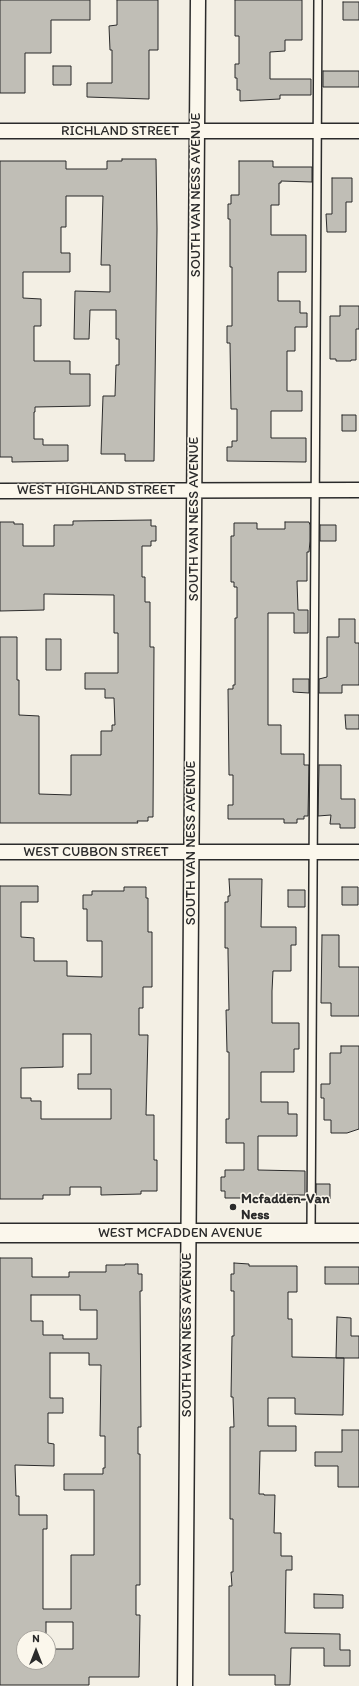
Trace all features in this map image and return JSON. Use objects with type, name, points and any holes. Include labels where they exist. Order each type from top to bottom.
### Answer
[{"type":"street","name":"SOUTH VAN NESS AVENUE","points":[[185,1686],[198,0]]},
{"type":"street","name":"RICHLAND STREET","points":[[0,132],[359,131]]},
{"type":"street","name":"WEST HIGHLAND STREET","points":[[0,490],[359,490]]},
{"type":"street","name":"WEST CUBBON STREET","points":[[0,852],[359,852]]},
{"type":"street","name":"WEST MCFADDEN AVENUE","points":[[0,1233],[359,1233]]},
{"type":"lane","points":[[311,1233],[318,0]]},
{"type":"building","points":[[0,0],[90,0],[90,20],[51,20],[51,53],[25,53],[25,93],[0,93]]},
{"type":"building","points":[[117,0],[158,0],[158,50],[149,50],[149,99],[87,97],[87,83],[112,83],[112,50],[110,50],[109,26],[117,25]]},
{"type":"building","points":[[235,0],[302,0],[302,40],[285,40],[285,51],[270,52],[270,79],[311,79],[311,95],[280,95],[280,99],[240,101],[240,90],[237,90],[237,78],[235,78],[235,64],[239,64],[239,36],[235,36]]},
{"type":"building","points":[[343,2],[359,2],[359,20],[343,20]]},
{"type":"building","points":[[53,66],[71,66],[71,85],[53,85]]},
{"type":"building","points":[[323,71],[359,71],[359,87],[323,87]]},
{"type":"building","points":[[122,159],[156,159],[157,229],[154,461],[125,461],[125,454],[101,454],[103,396],[115,396],[116,365],[119,365],[119,339],[116,339],[116,310],[90,310],[89,339],[74,339],[75,291],[110,292],[110,265],[101,265],[103,196],[66,196],[66,227],[61,227],[61,253],[70,253],[70,272],[23,272],[23,298],[41,299],[41,326],[34,326],[34,361],[70,361],[70,374],[90,374],[90,406],[35,407],[34,439],[43,439],[43,445],[68,445],[68,461],[12,462],[12,457],[0,457],[0,161],[66,161],[66,169],[107,169],[107,161],[122,161]]},
{"type":"building","points":[[239,161],[273,161],[273,167],[312,167],[312,182],[281,181],[281,183],[279,183],[279,205],[271,205],[271,235],[306,235],[306,272],[278,272],[278,301],[300,301],[300,313],[307,313],[307,327],[295,327],[295,351],[287,351],[287,391],[302,391],[302,411],[271,411],[271,438],[306,438],[306,462],[227,461],[227,447],[232,447],[232,441],[237,441],[237,409],[231,409],[230,343],[227,343],[227,326],[232,326],[232,267],[230,267],[230,219],[228,219],[228,204],[231,204],[231,195],[239,195]]},
{"type":"building","points":[[332,178],[352,178],[352,202],[346,202],[346,232],[327,232],[326,214],[332,214]]},
{"type":"building","points":[[340,306],[359,306],[359,329],[356,329],[356,360],[336,361],[336,359],[330,359],[330,316],[340,316]]},
{"type":"building","points":[[342,415],[356,415],[356,431],[342,431]]},
{"type":"building","points":[[151,520],[151,526],[156,526],[156,541],[151,541],[151,546],[142,546],[142,577],[145,577],[145,602],[150,602],[150,647],[154,647],[153,817],[148,817],[148,821],[137,821],[138,823],[0,823],[0,637],[17,637],[19,715],[39,716],[39,794],[71,795],[71,755],[101,755],[101,731],[112,731],[112,725],[115,725],[114,698],[105,698],[105,689],[85,689],[85,673],[118,673],[118,633],[114,633],[114,595],[44,594],[44,610],[0,611],[0,522],[14,522],[14,524],[23,524],[23,546],[54,546],[54,525],[73,525],[73,521]]},
{"type":"building","points":[[285,522],[309,522],[310,525],[309,552],[307,552],[307,581],[297,581],[298,610],[308,610],[308,633],[294,633],[294,613],[268,613],[268,725],[281,725],[281,754],[304,754],[304,765],[309,765],[308,816],[304,816],[304,819],[297,819],[297,823],[284,823],[284,819],[228,819],[228,805],[233,805],[233,775],[229,775],[228,689],[233,689],[233,685],[235,685],[235,618],[237,618],[237,587],[234,587],[234,582],[231,582],[231,536],[234,536],[234,523],[257,523],[257,529],[285,529]]},
{"type":"building","points":[[320,525],[336,525],[336,541],[320,541]]},
{"type":"building","points":[[339,619],[355,619],[355,643],[359,643],[359,685],[342,685],[342,693],[319,693],[319,679],[327,677],[327,637],[339,637]]},
{"type":"building","points":[[46,639],[61,639],[61,670],[46,670]]},
{"type":"building","points":[[293,679],[309,679],[309,693],[293,692]]},
{"type":"building","points":[[345,715],[359,715],[359,729],[346,729]]},
{"type":"building","points":[[319,765],[341,765],[341,799],[355,799],[355,828],[340,828],[340,824],[330,824],[331,815],[318,816]]},
{"type":"building","points":[[229,879],[262,879],[261,927],[296,927],[296,945],[291,945],[291,971],[273,971],[272,1023],[299,1023],[299,1049],[294,1049],[294,1072],[261,1072],[261,1102],[288,1102],[288,1114],[297,1114],[297,1136],[258,1136],[258,1170],[305,1171],[305,1195],[275,1195],[275,1200],[260,1200],[260,1198],[225,1198],[225,1191],[221,1191],[221,1177],[225,1177],[225,1170],[244,1170],[244,1143],[226,1143],[226,1119],[229,1119],[229,1052],[227,1052],[226,1010],[229,1010],[228,948],[225,948],[225,902],[228,902],[228,896],[230,896]]},
{"type":"building","points":[[0,886],[38,886],[38,902],[21,902],[21,937],[34,938],[34,961],[67,961],[67,976],[102,977],[102,941],[87,941],[87,909],[83,909],[83,895],[92,895],[92,891],[124,891],[124,887],[146,887],[146,898],[148,898],[148,932],[152,932],[152,987],[143,987],[143,1008],[139,1008],[139,1035],[148,1035],[146,1115],[154,1115],[154,1160],[157,1160],[157,1191],[141,1191],[141,1194],[101,1195],[101,1187],[70,1187],[70,1195],[43,1195],[43,1199],[0,1199]],"holes":[[[63,1034],[91,1034],[91,1074],[78,1074],[78,1089],[111,1089],[111,1119],[41,1119],[41,1101],[31,1101],[31,1098],[21,1098],[21,1068],[63,1067]]]},
{"type":"building","points":[[342,887],[358,887],[358,905],[342,905]]},
{"type":"building","points":[[288,890],[305,890],[305,907],[288,907]]},
{"type":"building","points":[[322,935],[339,935],[339,967],[359,967],[359,1016],[331,1016],[331,1003],[321,1003]]},
{"type":"building","points":[[341,1046],[359,1046],[359,1129],[347,1133],[331,1133],[331,1120],[324,1120],[324,1098],[321,1098],[321,1084],[330,1084],[330,1053],[341,1053]]},
{"type":"building","points":[[316,1184],[330,1184],[330,1199],[316,1199]]},
{"type":"building","points":[[0,1258],[32,1258],[32,1277],[69,1277],[69,1272],[106,1272],[106,1265],[125,1264],[138,1264],[138,1274],[142,1274],[142,1291],[140,1291],[141,1427],[138,1427],[138,1454],[140,1454],[140,1585],[136,1585],[136,1615],[140,1615],[139,1677],[89,1677],[89,1685],[0,1685]],"holes":[[[31,1295],[80,1295],[80,1310],[97,1310],[97,1339],[63,1339],[63,1335],[43,1335],[43,1321],[31,1321]],[[50,1353],[89,1353],[89,1365],[101,1365],[100,1436],[105,1436],[105,1468],[103,1468],[103,1474],[64,1474],[64,1490],[94,1490],[94,1555],[71,1555],[71,1609],[43,1609],[43,1529],[47,1529],[47,1515],[19,1515],[19,1496],[16,1496],[15,1465],[54,1466],[54,1444],[48,1443],[48,1413],[63,1413],[63,1398],[50,1398]]]},
{"type":"building","points":[[234,1263],[249,1264],[249,1266],[297,1266],[297,1292],[288,1292],[288,1319],[292,1319],[292,1357],[344,1358],[343,1415],[295,1414],[295,1398],[268,1398],[268,1426],[296,1426],[296,1451],[260,1451],[259,1494],[275,1495],[274,1533],[281,1533],[281,1556],[292,1556],[292,1570],[286,1570],[285,1633],[340,1634],[340,1650],[350,1650],[350,1666],[324,1666],[324,1648],[291,1648],[290,1685],[275,1685],[275,1675],[229,1675],[229,1586],[232,1586],[231,1572],[233,1572],[233,1519],[230,1519],[230,1427],[234,1427],[233,1397],[231,1397],[232,1336],[234,1336],[234,1291],[231,1291],[231,1274],[234,1274]]},
{"type":"building","points":[[325,1267],[359,1267],[359,1284],[325,1284]]},
{"type":"building","points":[[337,1317],[351,1318],[351,1336],[359,1336],[359,1358],[336,1358]]},
{"type":"building","points":[[342,1430],[359,1430],[359,1487],[338,1487],[338,1466],[315,1466],[315,1452],[342,1452]]},
{"type":"building","points":[[314,1594],[343,1595],[343,1608],[314,1608]]},
{"type":"place","name":"Mcfadden-Van Ness","points":[[233,1207]]}]
